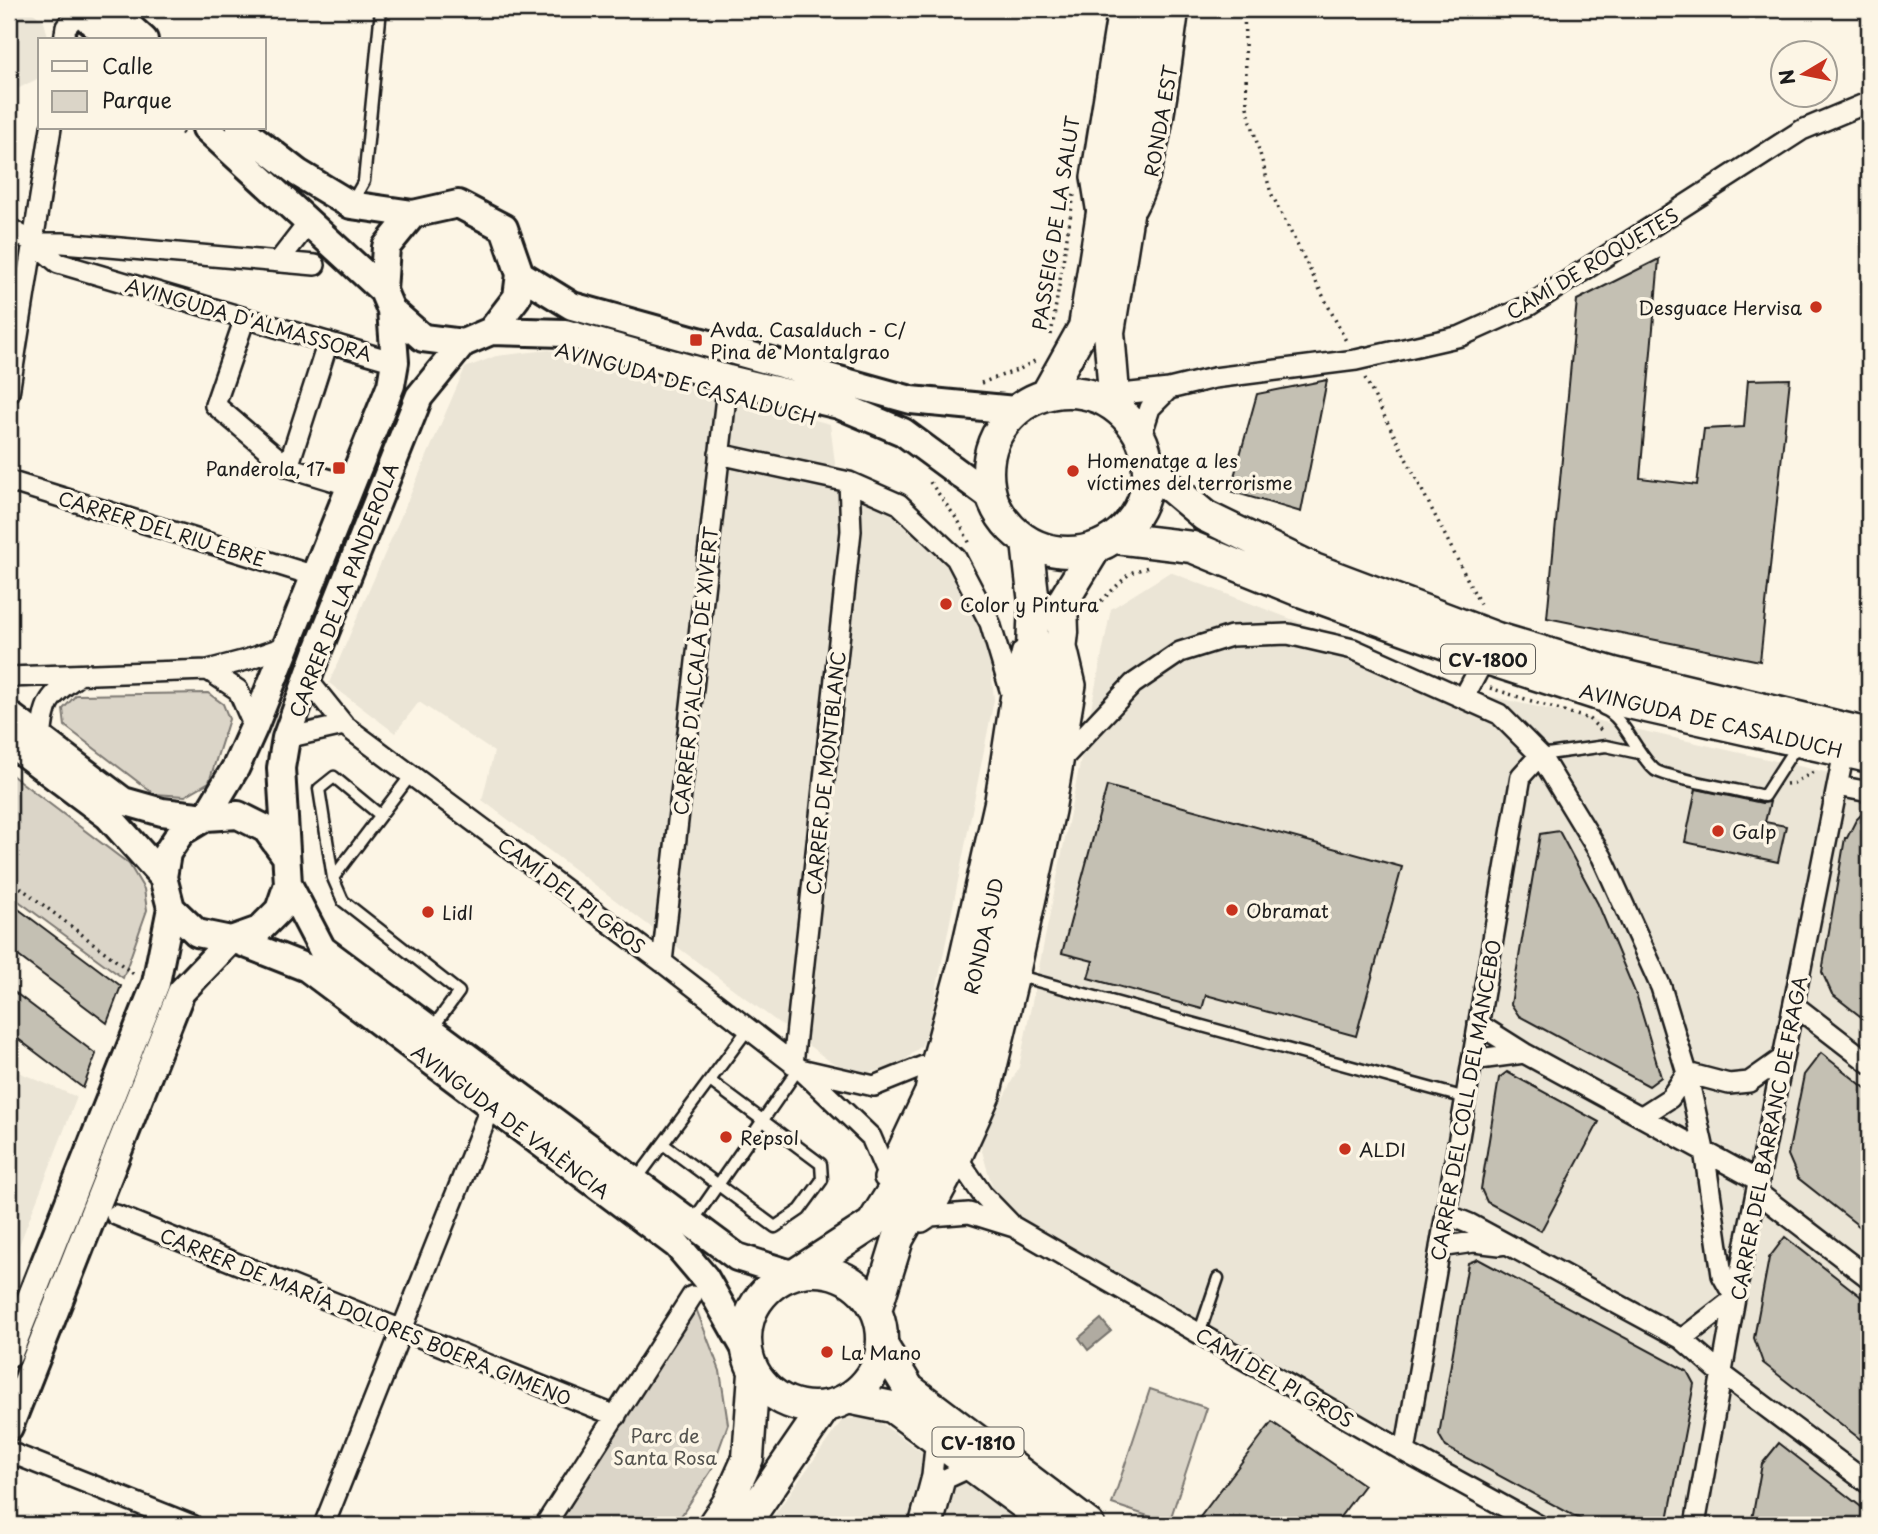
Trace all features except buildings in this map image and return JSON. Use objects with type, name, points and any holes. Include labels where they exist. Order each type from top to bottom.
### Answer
[{"type":"main road","points":[[110,9],[142,38]]},
{"type":"main road","name":"RONDA EST","points":[[1115,405],[1109,332],[1112,229],[1134,9]]},
{"type":"main road","name":"RONDA EST","points":[[1047,393],[1084,327],[1112,229],[1161,9]]},
{"type":"main road","points":[[78,10],[109,38]]},
{"type":"main road","points":[[208,130],[309,222],[423,338],[463,343],[491,331],[517,297],[520,274],[503,228],[458,204],[413,214],[351,205],[298,173],[243,130]]},
{"type":"main road","points":[[387,301],[386,247],[413,214]]},
{"type":"main road","points":[[520,274],[572,306],[911,400],[1015,410]]},
{"type":"main road","name":"CARRER DE LA PANDEROLA","points":[[206,817],[236,767],[254,727],[391,385],[395,362],[387,301]]},
{"type":"main road","name":"AVINGUDA DE CASALDUCH","points":[[491,331],[565,333],[728,379],[839,405],[903,432],[991,498]]},
{"type":"main road","name":"CARRER DE LA PANDEROLA","points":[[285,856],[281,768],[286,738],[419,397],[463,343]]},
{"type":"main road","points":[[1084,392],[1115,405],[1141,436],[1149,469],[1140,510],[1105,543],[1062,553],[1027,542],[1008,526],[991,498],[988,464],[996,435],[1015,410],[1047,393],[1084,392]]},
{"type":"main road","name":"AVINGUDA DE CASALDUCH","points":[[1149,469],[1205,516],[1314,569],[1497,638],[1614,673],[1869,734]]},
{"type":"main road","name":"RONDA SUD","points":[[876,1310],[898,1239],[945,1156],[971,1093],[1002,973],[1038,810],[1056,694],[1053,612],[1027,542]]},
{"type":"main road","name":"AVINGUDA DE CASALDUCH","points":[[1105,543],[1192,547],[1300,591],[1488,659],[1611,699],[1807,744],[1848,766]]},
{"type":"main road","name":"RONDA SUD","points":[[796,1272],[872,1224],[920,1147],[947,1092],[1012,806],[1030,694],[1053,612],[1105,543]]},
{"type":"main road","points":[[9,715],[123,801],[162,812],[206,817],[238,815],[267,829],[285,856],[288,884],[279,910],[259,930],[232,939],[181,992],[9,1427]]},
{"type":"main road","points":[[9,742],[108,816],[163,877]]},
{"type":"main road","points":[[9,1353],[156,983],[171,908],[163,877],[167,853],[181,832],[206,817]]},
{"type":"main road","name":"AVINGUDA DE VALÈNCIA","points":[[288,884],[323,949],[737,1257],[796,1272]]},
{"type":"main road","points":[[171,908],[197,933],[232,939]]},
{"type":"main road","name":"AVINGUDA DE VALÈNCIA","points":[[232,939],[307,968],[677,1245],[705,1278],[750,1362]]},
{"type":"main road","points":[[713,1525],[728,1503],[748,1458],[748,1318],[765,1291],[796,1272],[831,1272],[858,1286],[876,1310],[882,1345],[872,1376],[836,1402],[775,1479],[744,1525]]},
{"type":"main road","name":"CV-1810","points":[[882,1345],[909,1389],[1089,1525]]},
{"type":"main road","points":[[750,1362],[772,1394],[797,1406],[836,1402],[892,1407],[936,1438]]},
{"type":"main road","name":"CV-1810","points":[[936,1438],[1052,1525]]},
{"type":"street","name":"RONDA EST","points":[[1118,9],[1091,177],[1112,229],[1147,189],[1161,123],[1179,9]]},
{"type":"street","points":[[64,38],[66,27],[78,10]]},
{"type":"street","name":"CAMÍ DE ROQUETES","points":[[1115,405],[1130,393],[1169,389],[1214,378],[1356,360],[1461,336],[1530,305],[1802,130],[1869,102]]},
{"type":"street","points":[[9,393],[51,130]]},
{"type":"street","points":[[278,262],[309,222]]},
{"type":"street","name":"AVINGUDA D'ALMASSORA","points":[[9,228],[34,243],[58,263],[395,362]]},
{"type":"street","name":"AVINGUDA D'ALMASSORA","points":[[34,243],[315,265]]},
{"type":"street","name":"AVINGUDA D'ALMASSORA","points":[[104,277],[110,247]]},
{"type":"street","points":[[245,318],[215,405],[288,467],[351,486]]},
{"type":"street","points":[[288,467],[328,342]]},
{"type":"street","name":"CARRER D'ALCALÀ DE XIVERT","points":[[662,962],[728,379]]},
{"type":"street","points":[[1141,436],[1150,408],[1169,389]]},
{"type":"street","points":[[719,454],[849,482],[899,504],[956,558],[990,623],[1011,694]]},
{"type":"street","name":"CARRER DEL RIU EBRE","points":[[9,481],[315,576]]},
{"type":"street","name":"CARRER DE MONTBLANC","points":[[796,1066],[851,531],[849,482]]},
{"type":"street","points":[[872,1224],[886,1172],[926,1091],[995,800],[1011,694],[1053,612]]},
{"type":"street","name":"RONDA SUD","points":[[898,1239],[931,1216],[960,1162],[990,1096],[1055,811],[1076,685],[1053,612]]},
{"type":"street","points":[[1064,757],[1133,684],[1180,652],[1231,636],[1288,634],[1474,678],[1499,714],[1540,755],[1607,869],[1661,987],[1687,1073],[1704,1150],[1722,1275],[1735,1298],[1682,1339]]},
{"type":"street","name":"CARRER DE LA PANDEROLA","points":[[9,677],[208,670],[287,646]]},
{"type":"street","points":[[208,670],[239,690],[254,727]]},
{"type":"street","points":[[41,739],[44,709],[53,694],[78,676]]},
{"type":"street","name":"CAMÍ DEL PI GROS","points":[[307,679],[344,725],[662,962],[796,1066],[871,1137],[886,1172]]},
{"type":"street","points":[[286,738],[344,725]]},
{"type":"street","name":"CARRER DEL COLL DEL MANCEBO","points":[[1405,1452],[1521,776],[1540,755]]},
{"type":"street","name":"AVINGUDA DE CASALDUCH","points":[[1848,766],[1869,792]]},
{"type":"street","name":"CARRER DEL BARRANC DE FRAGA","points":[[1695,1525],[1735,1298],[1783,1058],[1848,766]]},
{"type":"street","points":[[1794,1004],[1869,1063]]},
{"type":"street","points":[[1478,1024],[1524,1053],[1704,1150],[1758,1186],[1869,1278]]},
{"type":"street","points":[[1472,1060],[1524,1053]]},
{"type":"street","points":[[1687,1073],[1730,1084],[1749,1082],[1783,1058]]},
{"type":"street","name":"CAMÍ DEL PI GROS","points":[[796,1066],[874,1086],[931,1063]]},
{"type":"street","points":[[1642,1116],[1671,1098],[1687,1073]]},
{"type":"street","points":[[324,1525],[491,1106]]},
{"type":"street","name":"CAMÍ DEL PI GROS","points":[[960,1162],[982,1194],[1014,1227]]},
{"type":"street","name":"CAMÍ DEL PI GROS","points":[[931,1216],[969,1213],[1014,1227],[1405,1452],[1538,1525]]},
{"type":"street","points":[[1446,1214],[1470,1224],[1682,1339],[1722,1374],[1869,1484]]},
{"type":"street","name":"CARRER DE MARÍA DOLORES BOERA GIMENO","points":[[116,1215],[616,1416]]},
{"type":"street","points":[[1440,1247],[1475,1242],[1508,1246]]},
{"type":"street","points":[[545,1525],[692,1296]]},
{"type":"street","points":[[919,1525],[932,1476],[936,1438]]},
{"type":"street","points":[[9,1452],[192,1525]]},
{"type":"street","points":[[933,1525],[945,1479],[973,1466]]},
{"type":"street","points":[[764,1525],[775,1479]]},
{"type":"lane","points":[[351,205],[364,181],[381,9]]},
{"type":"lane","points":[[1300,591],[1440,654]]},
{"type":"lane","points":[[1597,706],[1608,710],[1618,719],[1639,753],[1657,772],[1764,796],[1791,754],[1807,744]]},
{"type":"lane","points":[[1540,755],[1606,746],[1639,753]]},
{"type":"lane","points":[[333,878],[411,775]]},
{"type":"lane","points":[[380,815],[334,777],[319,789],[333,878],[344,901],[459,992],[431,1030]]},
{"type":"lane","points":[[1019,976],[1466,1098]]},
{"type":"lane","points":[[634,1182],[748,1029]]},
{"type":"lane","points":[[691,1224],[763,1120],[796,1066]]},
{"type":"lane","points":[[663,1144],[775,1227],[800,1210],[822,1180],[821,1164],[709,1081]]},
{"type":"lane","points":[[1199,1334],[1218,1278]]},
{"type":"path","points":[[1244,9],[1247,107],[1271,193],[1497,638]]},
{"type":"path","name":"PASSEIG DE LA SALUT","points":[[1049,347],[1075,185]]},
{"type":"path","name":"PASSEIG DE LA SALUT","points":[[971,386],[1020,369],[1045,355]]},
{"type":"path","points":[[922,475],[931,482],[959,522],[973,551]]},
{"type":"path","points":[[1053,612],[1099,603],[1130,573],[1155,565]]},
{"type":"path","points":[[1474,678],[1590,719],[1606,734]]},
{"type":"path","points":[[1770,784],[1794,783],[1824,767],[1848,766]]},
{"type":"path","points":[[9,879],[135,976]]},
{"type":"shaded area","points":[[9,9],[29,9],[44,22],[48,36],[38,38],[38,78],[9,93]]},
{"type":"shaded area","points":[[549,350],[830,424],[839,494],[865,500],[916,528],[934,544],[960,581],[978,616],[990,652],[994,700],[928,1032],[921,1046],[903,1062],[883,1070],[868,1072],[848,1070],[828,1060],[482,800],[494,752],[419,702],[395,733],[329,683],[465,368],[496,356]]},
{"type":"shaded area","points":[[1170,572],[1489,696],[1869,782],[1869,1525],[1528,1525],[998,1207],[980,1144],[1019,1067],[1111,609]]},
{"type":"shaded area","points":[[9,1068],[77,1097],[9,1271]]},
{"type":"shaded area","points":[[1101,1319],[1111,1331],[1088,1350],[1079,1338]]},
{"type":"shaded area","points":[[872,1417],[1026,1525],[767,1525],[843,1419]]},
{"type":"green space","points":[[208,693],[223,704],[229,719],[209,782],[185,796],[154,794],[65,726],[63,709],[76,695]]},
{"type":"green space","points":[[9,773],[129,864],[144,889],[147,910],[123,978],[9,894]]},
{"type":"green space","name":"Parc de Santa Rosa","points":[[694,1303],[720,1371],[728,1424],[711,1471],[675,1525],[556,1525]]},
{"type":"green space","points":[[1150,1389],[1207,1408],[1169,1523],[1112,1504]]},
{"type":"place","name":"Desguace Hervisa","points":[[1816,307]]},
{"type":"place","name":"Avda. Casalduch - C/ Pina de Montalgrao","points":[[696,340]]},
{"type":"place","name":"Panderola, 17","points":[[339,468]]},
{"type":"place","name":"Homenatge a les víctimes del terrorisme","points":[[1073,471]]},
{"type":"place","name":"Color y Pintura","points":[[946,604]]},
{"type":"place","name":"Galp","points":[[1718,831]]},
{"type":"place","name":"Obramat","points":[[1232,910]]},
{"type":"place","name":"Lidl","points":[[428,912]]},
{"type":"place","name":"Repsol","points":[[726,1137]]},
{"type":"place","name":"ALDI","points":[[1345,1149]]},
{"type":"place","name":"La Mano","points":[[827,1352]]}]
